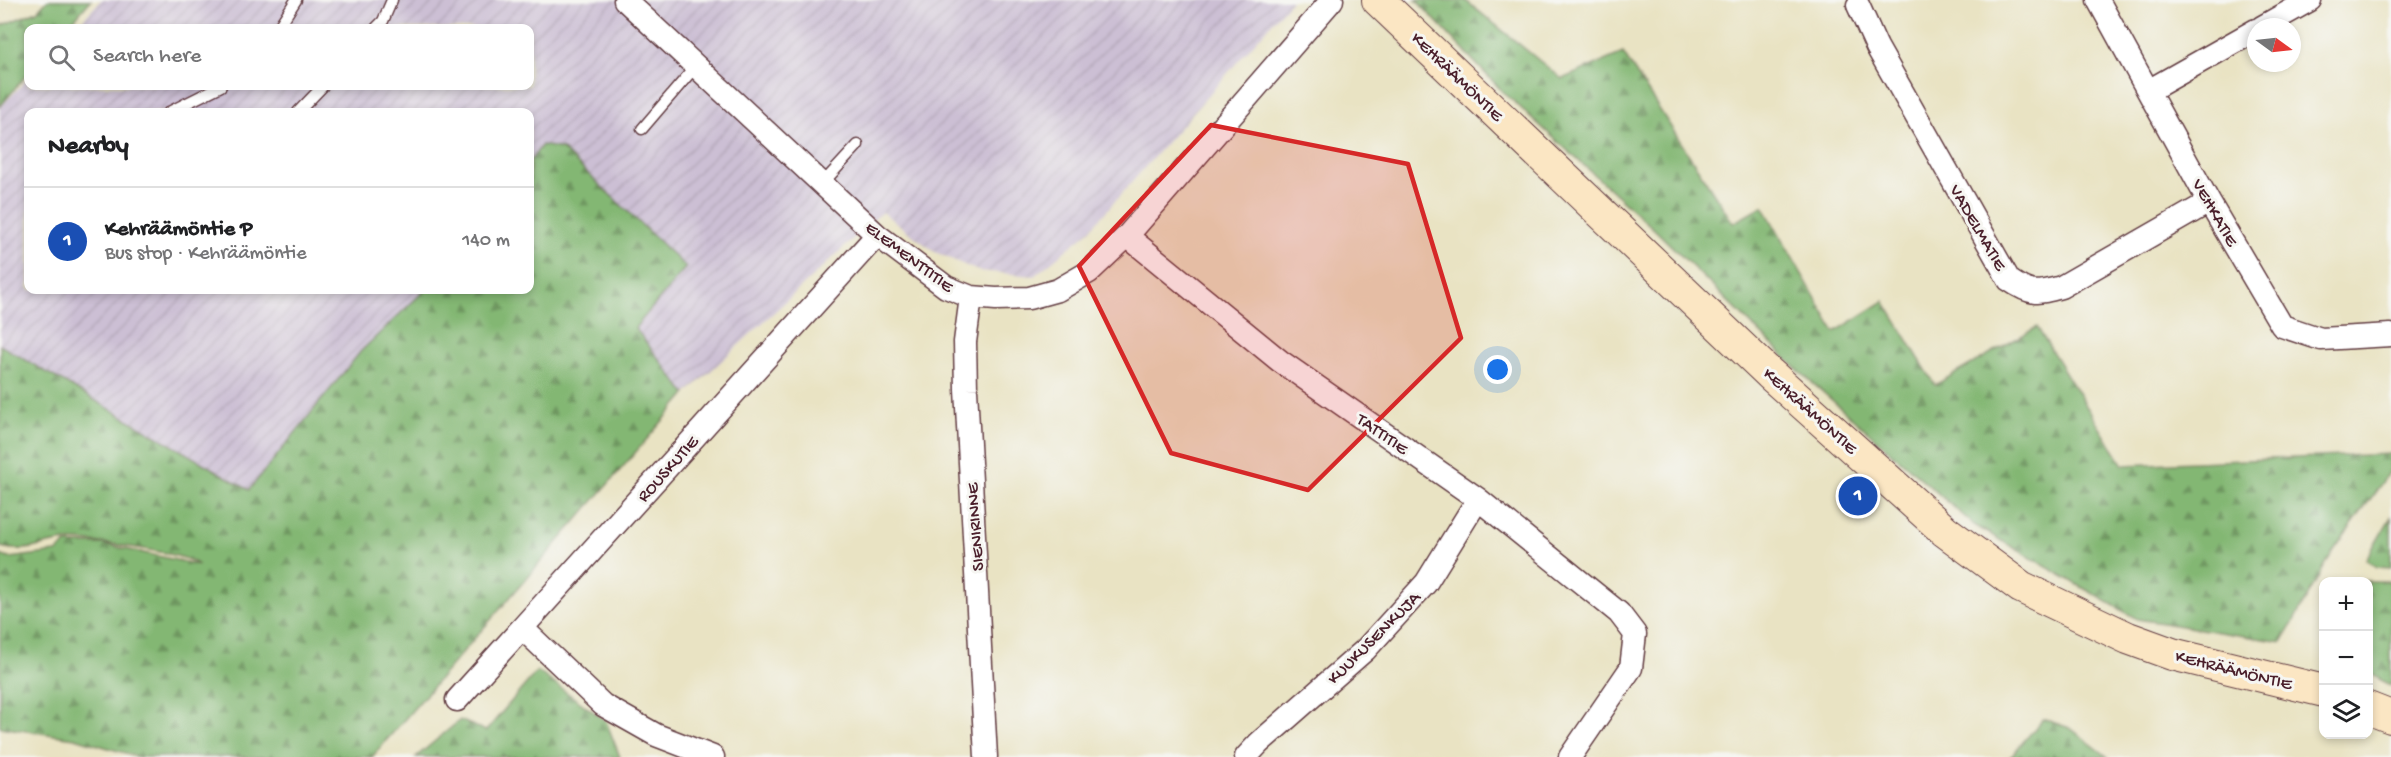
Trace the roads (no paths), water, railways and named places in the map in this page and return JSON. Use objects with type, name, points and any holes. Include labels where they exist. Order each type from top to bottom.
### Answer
[{"type":"street","name":"ELEMENTTITIE","points":[[625,0],[877,235],[946,287],[971,297],[1029,298],[1058,290],[1089,272],[1127,236],[1332,0]]},
{"type":"street","name":"KEHRÄÄMÖNTIE","points":[[1378,0],[1770,374],[1946,531],[2021,587],[2128,638],[2172,654],[2319,691]]},
{"type":"street","name":"VEHKATIE","points":[[2098,0],[2150,90],[2209,202],[2282,326],[2321,339],[2391,334]]},
{"type":"street","points":[[2278,18],[2310,0]]},
{"type":"street","name":"VADELMATIE","points":[[1858,5],[1877,47],[2003,270],[2009,280],[2023,290],[2037,294],[2061,288],[2209,202]]},
{"type":"street","points":[[2150,90],[2247,35]]},
{"type":"street","name":"ROUSKUTIE","points":[[457,700],[877,235]]},
{"type":"street","name":"TATTITIE","points":[[1127,236],[1280,361],[1478,499],[1619,613],[1635,634],[1631,668],[1570,757]]},
{"type":"street","name":"SIENIRINNE","points":[[971,297],[965,342],[966,389],[987,757]]},
{"type":"street","name":"KUUKUSENKUJA","points":[[1246,757],[1365,650],[1426,583],[1478,499]]},
{"type":"street","points":[[522,628],[603,705],[656,735],[713,757]]},
{"type":"street","points":[[2373,710],[2391,717]]},
{"type":"lane","points":[[281,24],[296,0]]},
{"type":"lane","points":[[380,24],[392,0]]},
{"type":"lane","points":[[642,129],[696,66]]},
{"type":"lane","points":[[177,108],[213,90]]},
{"type":"lane","points":[[302,108],[319,90]]},
{"type":"lane","points":[[822,184],[858,145]]},
{"type":"place","name":"Kehräämöntie P","points":[[1858,496]]}]
